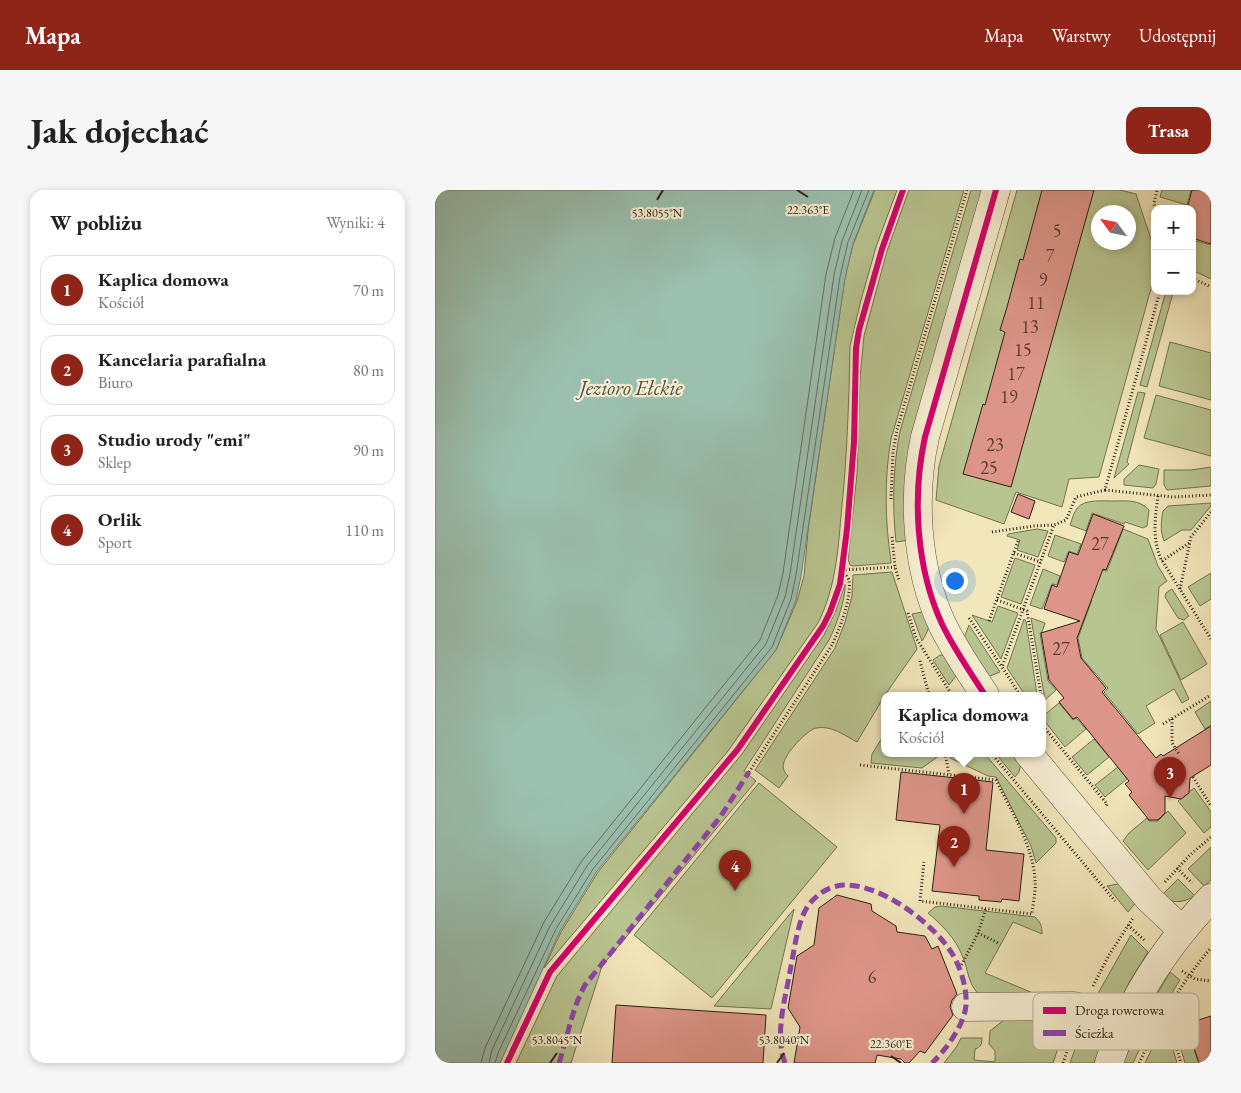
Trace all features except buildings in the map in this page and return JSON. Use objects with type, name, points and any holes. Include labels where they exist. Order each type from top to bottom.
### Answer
[{"type":"street","points":[[983,692],[948,636],[934,600],[922,555],[918,481],[925,437],[996,190]]},
{"type":"street","points":[[1030,757],[1149,898],[1182,930]]},
{"type":"street","points":[[1141,993],[1182,930],[1211,898]]},
{"type":"street","points":[[966,1007],[1033,1006]]},
{"type":"street","points":[[1109,1063],[1114,1050]]},
{"type":"path","points":[[1154,205],[1157,190]]},
{"type":"path","points":[[1196,280],[1211,287]]},
{"type":"path","points":[[1105,490],[1159,295]]},
{"type":"path","points":[[992,532],[1055,525],[1066,520],[1076,497],[1105,490],[1173,497],[1211,495]]},
{"type":"path","points":[[1158,496],[1154,533],[1155,546],[1162,561],[1211,639]]},
{"type":"path","points":[[1180,589],[1191,537],[1211,512]]},
{"type":"path","points":[[1002,667],[1055,525]]},
{"type":"path","points":[[989,621],[1018,541]]},
{"type":"path","points":[[1162,561],[1189,543]]},
{"type":"path","points":[[1014,553],[1041,562]]},
{"type":"path","points":[[749,772],[831,646],[838,632],[848,594],[849,580],[842,570],[895,567]]},
{"type":"path","points":[[997,600],[1027,610],[1041,692]]},
{"type":"path","points":[[968,616],[1018,692]]},
{"type":"path","points":[[920,661],[928,692]]},
{"type":"path","points":[[1163,724],[1211,694]]},
{"type":"path","points":[[1172,718],[1172,743],[1179,754]]},
{"type":"path","points":[[946,757],[949,774]]},
{"type":"path","points":[[994,757],[1119,905]]},
{"type":"path","points":[[860,765],[996,780],[1019,827],[1033,862],[1035,882],[1031,914],[920,901],[924,862]]},
{"type":"path","points":[[1193,777],[1211,806]]},
{"type":"path","points":[[1125,913],[1132,920],[1149,898],[1189,856],[1211,837]]},
{"type":"path","points":[[960,968],[978,932],[986,908]]},
{"type":"path","points":[[978,932],[1000,944]]},
{"type":"path","points":[[1178,993],[1211,948]]},
{"type":"path","points":[[1189,976],[1195,979],[1211,980]]},
{"type":"path","points":[[1139,1063],[1146,1050]]},
{"type":"path","points":[[1177,1050],[1181,1063]]},
{"type":"green space","points":[[875,190],[897,190],[876,247],[850,346],[846,452],[839,543],[832,584],[824,610],[818,623],[728,751],[544,968],[561,932],[598,872],[776,650],[797,601],[804,576],[808,531],[845,277],[853,245]]},
{"type":"green space","points":[[909,190],[964,190],[891,439],[887,469],[886,500],[891,563],[853,566],[850,565],[848,559],[857,474],[860,378],[864,336],[887,251]]},
{"type":"green space","points":[[971,190],[986,190],[910,540],[896,542],[894,486],[900,431]]},
{"type":"green space","points":[[1017,190],[1120,190],[1136,194],[1151,239],[1151,288],[1099,477],[1069,479],[1062,507],[1016,492],[1004,524],[936,500],[939,466]]},
{"type":"green space","points":[[1162,190],[1191,190],[1187,205],[1160,197]]},
{"type":"green space","points":[[1196,241],[1211,245],[1211,279],[1196,272]]},
{"type":"green space","points":[[1165,295],[1172,295],[1147,387],[1140,385]]},
{"type":"green space","points":[[1170,342],[1211,353],[1211,400],[1159,386]]},
{"type":"green space","points":[[1138,392],[1145,393],[1127,462],[1129,464],[1114,478]]},
{"type":"green space","points":[[1156,395],[1211,410],[1211,456],[1144,438]]},
{"type":"green space","points":[[1139,465],[1159,469],[1156,484],[1153,488],[1124,485],[1124,479]]},
{"type":"green space","points":[[1211,467],[1211,486],[1167,490],[1164,485],[1164,470],[1191,470]]},
{"type":"green space","points":[[1132,501],[1145,506],[1149,510],[1147,526],[1143,528],[1125,522],[1124,524],[1092,513],[1086,531],[1070,525],[1079,506],[1087,502]]},
{"type":"green space","points":[[1211,503],[1211,506],[1191,530],[1182,530],[1164,541],[1161,530],[1162,519],[1163,511],[1168,506]]},
{"type":"green space","points":[[1037,529],[1048,531],[1038,557],[1017,550],[1020,540],[1007,536],[1008,534]]},
{"type":"green space","points":[[1123,529],[1148,539],[1158,566],[1167,581],[1159,587],[1156,629],[1189,699],[1182,703],[1174,689],[1146,706],[1155,723],[1138,734],[1104,692],[1108,688],[1082,658],[1078,638],[1092,600],[1089,599],[1101,570],[1107,571]]},
{"type":"green space","points":[[1055,535],[1081,544],[1077,554],[1069,551],[1064,562],[1048,556]]},
{"type":"green space","points":[[1015,558],[1035,565],[1021,604],[1001,597]]},
{"type":"green space","points":[[1043,569],[1060,576],[1057,585],[1052,584],[1042,609],[1030,605]]},
{"type":"green space","points":[[892,572],[917,649],[887,692],[881,692],[881,702],[857,742],[832,729],[822,727],[812,730],[797,742],[786,758],[783,768],[788,776],[779,788],[755,770],[835,648],[852,596],[853,575]]},
{"type":"green space","points":[[1211,573],[1211,599],[1200,606],[1188,587]]},
{"type":"green space","points":[[845,584],[842,605],[829,640],[744,771],[756,781],[602,966],[571,1063],[516,1063],[557,976],[742,754],[824,635],[836,610]]},
{"type":"green space","points":[[1172,589],[1189,616],[1184,620],[1178,618],[1165,597],[1166,593]]},
{"type":"green space","points":[[998,606],[1018,613],[1001,659],[972,615],[992,622]]},
{"type":"green space","points":[[927,611],[929,627],[922,641],[912,614]]},
{"type":"green space","points":[[1031,618],[1045,623],[1040,633],[1048,681],[1056,690],[1046,699],[1046,692],[1044,692]]},
{"type":"green space","points":[[1024,619],[1026,621],[1037,692],[1023,692],[1007,668]]},
{"type":"green space","points":[[1183,622],[1207,664],[1181,680],[1160,635]]},
{"type":"green space","points":[[969,625],[1000,672],[985,678],[964,638]]},
{"type":"green space","points":[[940,655],[949,656],[959,672],[949,685],[933,660]]},
{"type":"green space","points":[[1211,701],[1211,725],[1205,729],[1195,712]]},
{"type":"green space","points":[[1059,703],[1073,720],[1076,718],[1086,729],[1065,747],[1046,723],[1046,714]]},
{"type":"green space","points":[[881,739],[881,757],[937,757],[922,768],[871,763],[872,754]]},
{"type":"green space","points":[[1094,739],[1109,757],[1087,775],[1072,757]]},
{"type":"green space","points":[[987,757],[1056,838],[1056,843],[1036,863],[1031,846],[996,777],[988,776],[950,758]]},
{"type":"green space","points":[[998,757],[1017,757],[1021,762],[1019,772],[1015,777]]},
{"type":"green space","points":[[1118,767],[1127,779],[1105,797],[1095,785]]},
{"type":"green space","points":[[759,783],[837,847],[712,998],[634,935]]},
{"type":"green space","points":[[1194,788],[1211,812],[1211,827],[1204,833],[1178,801]]},
{"type":"green space","points":[[1168,811],[1186,833],[1148,870],[1123,841],[1129,833],[1147,818],[1149,821],[1158,821]]},
{"type":"green space","points":[[1211,847],[1211,880],[1204,886],[1188,869]]},
{"type":"green space","points":[[1178,879],[1195,896],[1178,902],[1161,896]]},
{"type":"green space","points":[[1123,883],[1138,900],[1128,912],[1107,886]]},
{"type":"green space","points":[[941,906],[1035,917],[1041,925],[1042,934],[1013,922],[985,973],[1033,993],[981,996],[976,992],[956,943],[928,913],[935,907]]},
{"type":"green space","points":[[794,909],[771,1009],[714,1006]]},
{"type":"green space","points":[[1131,935],[1148,952],[1124,993],[1098,993]]},
{"type":"green space","points":[[1170,972],[1180,980],[1172,993],[1158,993]]},
{"type":"green space","points":[[1009,1016],[1033,1016],[1033,1050],[1057,1050],[1053,1063],[944,1063],[961,1038],[982,1038],[981,1045],[975,1049],[974,1060],[995,1062],[995,1051],[989,1044],[990,1031]]},
{"type":"green space","points":[[1075,1050],[1099,1050],[1094,1063],[1070,1063]]},
{"type":"green space","points":[[1129,1050],[1139,1050],[1133,1063],[1123,1063]]},
{"type":"green space","points":[[1151,1050],[1173,1050],[1177,1063],[1145,1063]]},
{"type":"green space","points":[[1181,1050],[1194,1050],[1198,1061],[1211,1057],[1211,1063],[1185,1063]]},
{"type":"water","name":"Jezioro Ełckie","points":[[435,190],[874,190],[853,244],[845,278],[801,576],[796,600],[776,650],[597,871],[560,931],[500,1063],[435,1063]]},
{"type":"marked path","points":[[559,1063],[573,1014],[585,985],[721,816],[749,772]]},
{"type":"marked path","points":[[785,1063],[781,1040],[782,1015],[796,941],[803,915],[811,902],[823,892],[837,886],[852,885],[886,896],[918,917],[944,943],[959,966],[966,992],[965,1012],[953,1037],[943,1052],[932,1063]]},
{"type":"cycle path","points":[[507,1063],[550,972],[738,749],[823,626],[830,612],[840,584],[847,529],[854,442],[856,348],[859,330],[882,249],[903,190]]},
{"type":"cycle path","points":[[983,692],[962,660],[942,624],[933,602],[922,556],[918,507],[921,460],[925,437],[996,190]]},
{"type":"place","name":"Studio urody \"emi\"","points":[[1170,798]]},
{"type":"place","name":"Kaplica domowa","points":[[964,814]]},
{"type":"place","name":"Kancelaria parafialna","points":[[954,867]]},
{"type":"place","name":"Orlik","points":[[735,891]]}]
